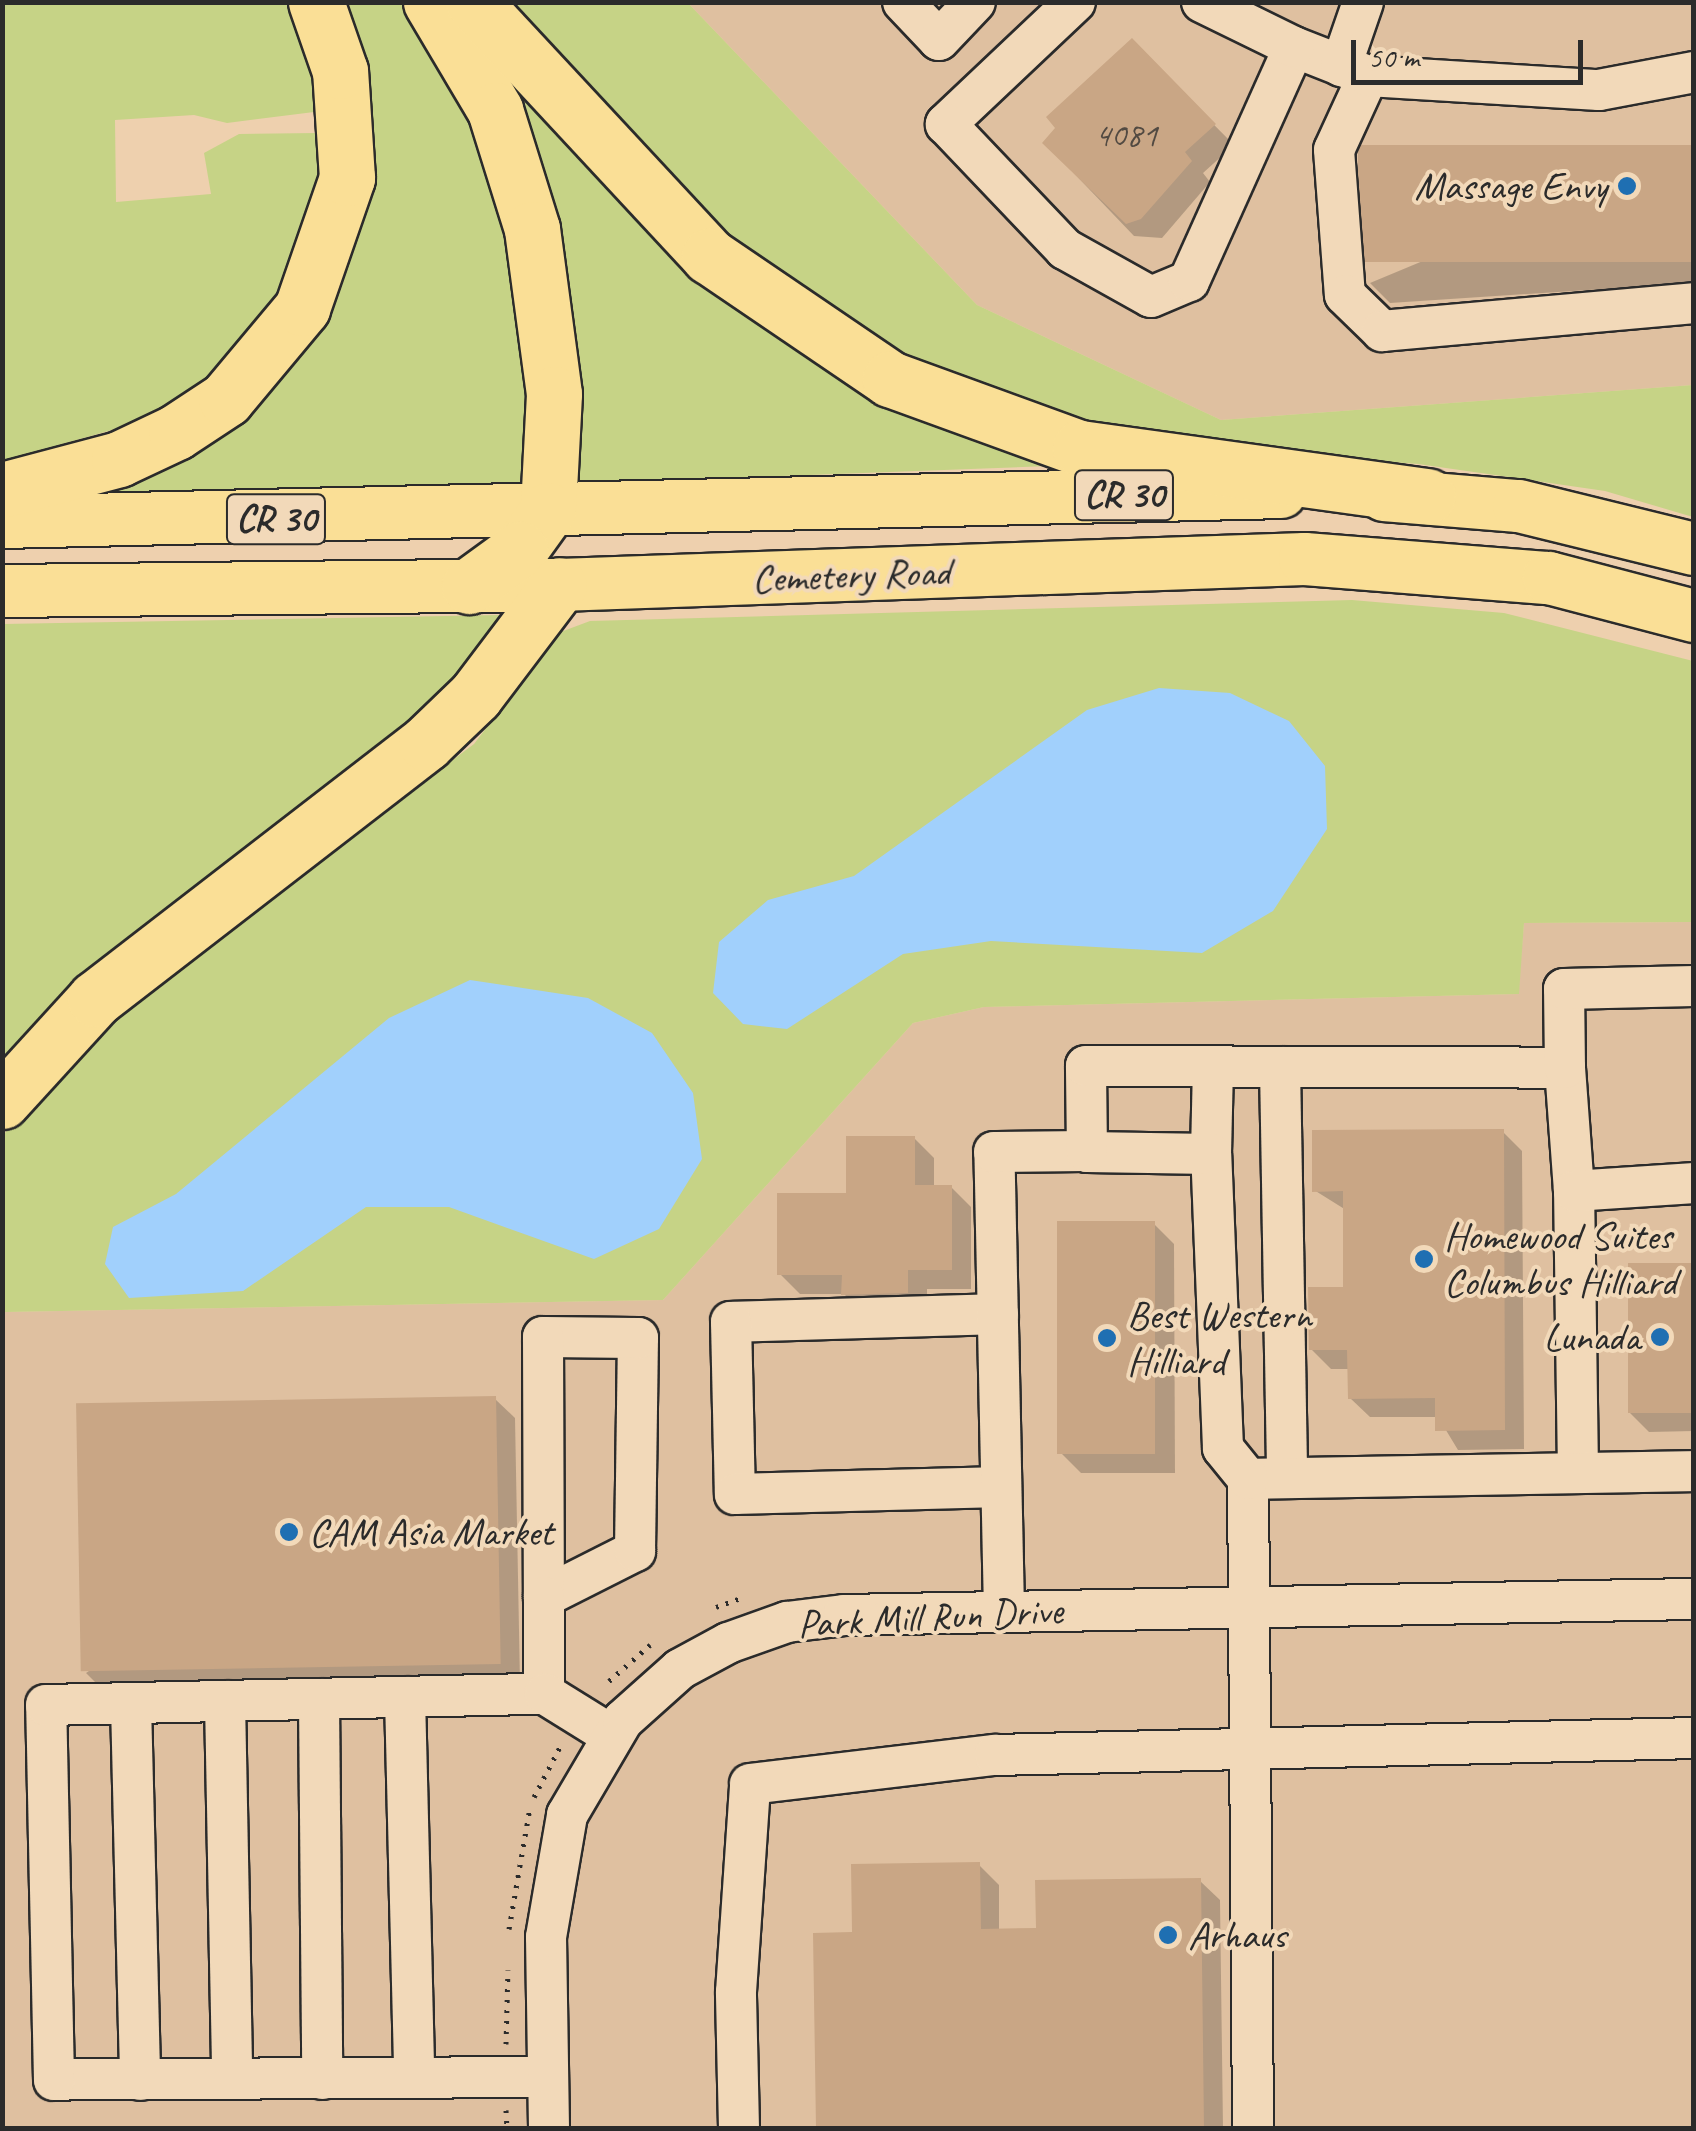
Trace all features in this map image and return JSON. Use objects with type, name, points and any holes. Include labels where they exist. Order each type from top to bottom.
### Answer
[{"type":"highway","points":[[2,490],[119,459],[176,432],[226,399],[302,308],[346,178],[340,72],[316,2]]},
{"type":"highway","points":[[431,2],[495,110],[532,230],[554,394],[548,510],[520,549],[470,586]]},
{"type":"highway","points":[[473,2],[708,256],[890,378],[1080,448],[1428,496]]},
{"type":"highway","points":[[2,1101],[95,999],[426,743],[475,696],[559,585]]},
{"type":"main road","name":"Cemetery Road","points":[[2,522],[1428,496],[1519,506],[1694,549]]},
{"type":"main road","name":"Cemetery Road","points":[[2,591],[559,585],[1376,560],[1549,578],[1694,616]]},
{"type":"street","points":[[903,2],[939,40],[975,2]]},
{"type":"street","points":[[1075,2],[946,124],[1065,249],[1151,297],[1188,281],[1294,48]]},
{"type":"street","points":[[1202,2],[1294,48],[1355,71],[1599,90],[1694,72]]},
{"type":"street","points":[[1363,2],[1355,71],[1334,150],[1344,295],[1382,331],[1694,303]]},
{"type":"street","points":[[1578,1473],[1574,1192],[1564,989],[1694,986]]},
{"type":"street","points":[[1087,1152],[1086,1066],[1565,1068]]},
{"type":"street","points":[[1213,1067],[1211,1154],[1222,1448],[1268,1478],[1694,1472]]},
{"type":"street","points":[[1253,2128],[1248,1604],[1268,1478],[1280,1067]]},
{"type":"street","points":[[1004,1611],[994,1152],[1211,1154]]},
{"type":"street","points":[[1574,1192],[1694,1182]]},
{"type":"street","points":[[998,1314],[731,1322],[735,1494],[1001,1487]]},
{"type":"street","points":[[544,1597],[635,1551],[638,1338],[543,1337],[544,1694]]},
{"type":"street","name":"Park Mill Run Drive","points":[[549,2128],[548,1904],[567,1815],[598,1726],[680,1669],[787,1622],[1248,1604],[1694,1599]]},
{"type":"street","points":[[548,2077],[54,2080],[46,1705],[544,1694],[598,1726]]},
{"type":"street","points":[[405,1697],[414,2078]]},
{"type":"street","points":[[319,1699],[322,2078]]},
{"type":"street","points":[[225,1701],[232,2079]]},
{"type":"street","points":[[131,1704],[140,2080]]},
{"type":"street","points":[[738,2128],[736,1992],[750,1784],[996,1755],[1250,1745],[1694,1738]]},
{"type":"path","points":[[708,1611],[755,1593]]},
{"type":"path","points":[[509,1939],[522,1829],[557,1750],[598,1726],[608,1682],[666,1635]]},
{"type":"path","points":[[507,2128],[508,1959]]},
{"type":"shaded area","points":[[688,3],[1693,3],[1693,385],[1221,420],[977,305]]},
{"type":"shaded area","points":[[1693,922],[1693,2128],[3,2128],[5,1312],[663,1300],[913,1023],[984,1007],[1518,994],[1524,923]]},
{"type":"green space","points":[[3,3],[294,3],[320,90],[314,112],[227,123],[194,115],[115,120],[116,202],[211,194],[204,153],[239,134],[318,133],[327,158],[276,309],[228,367],[147,420],[3,461]]},
{"type":"green space","points":[[334,3],[417,3],[482,115],[532,312],[523,484],[89,495],[335,279]]},
{"type":"green space","points":[[501,3],[688,3],[977,305],[1221,420],[1693,385],[1693,517],[1605,491],[1418,464],[1136,443],[870,345],[759,269]]},
{"type":"green space","points":[[476,20],[715,273],[1049,458],[1048,466],[573,484],[580,382],[568,274],[530,144]]},
{"type":"green space","points":[[1352,600],[1504,613],[1693,661],[1693,922],[1524,923],[1519,994],[984,1007],[913,1023],[663,1300],[5,1312],[3,1325],[3,1136],[32,1094],[106,1020],[474,744],[558,633],[590,621]]},
{"type":"green space","points":[[501,615],[463,678],[412,728],[160,916],[3,1060],[3,624]]},
{"type":"water","points":[[1159,688],[1230,693],[1289,721],[1325,766],[1327,829],[1273,911],[1202,953],[991,941],[903,954],[787,1029],[743,1024],[713,993],[719,942],[768,900],[854,876],[1087,710]]},
{"type":"water","points":[[470,980],[588,998],[652,1033],[693,1093],[702,1159],[659,1229],[594,1259],[449,1207],[366,1207],[243,1291],[129,1298],[105,1264],[113,1227],[176,1194],[389,1018]]},
{"type":"building","points":[[1132,38],[1216,124],[1185,152],[1192,161],[1141,219],[1126,224],[1042,143],[1055,128],[1046,117]]},
{"type":"building","points":[[1358,145],[1694,145],[1694,262],[1358,262]]},
{"type":"building","name":"Homewood Suites Columbus Hilliard","points":[[1504,1129],[1505,1430],[1435,1431],[1435,1398],[1348,1399],[1347,1350],[1309,1350],[1308,1287],[1343,1287],[1343,1191],[1312,1192],[1312,1130]]},
{"type":"building","points":[[846,1136],[915,1136],[915,1185],[952,1185],[952,1270],[908,1270],[908,1293],[841,1295],[842,1275],[777,1275],[777,1193],[846,1193]]},
{"type":"building","name":"Best Western Hilliard","points":[[1057,1221],[1155,1221],[1155,1454],[1057,1454]]},
{"type":"building","name":"Lunada","points":[[1628,1263],[1694,1263],[1694,1413],[1628,1413]]},
{"type":"building","name":"CAM Asia Market","points":[[496,1396],[501,1664],[81,1671],[76,1403]]},
{"type":"building","points":[[980,1862],[981,1929],[1036,1928],[1035,1880],[1201,1878],[1204,2128],[816,2128],[813,1933],[852,1932],[851,1864]]},
{"type":"place","name":"Massage Envy","points":[[1627,186]]},
{"type":"place","name":"Homewood Suites Columbus Hilliard","points":[[1424,1259]]},
{"type":"place","name":"Lunada","points":[[1660,1337]]},
{"type":"place","name":"Best Western Hilliard","points":[[1107,1338]]},
{"type":"place","name":"CAM Asia Market","points":[[289,1532]]},
{"type":"place","name":"Arhaus","points":[[1168,1935]]}]
